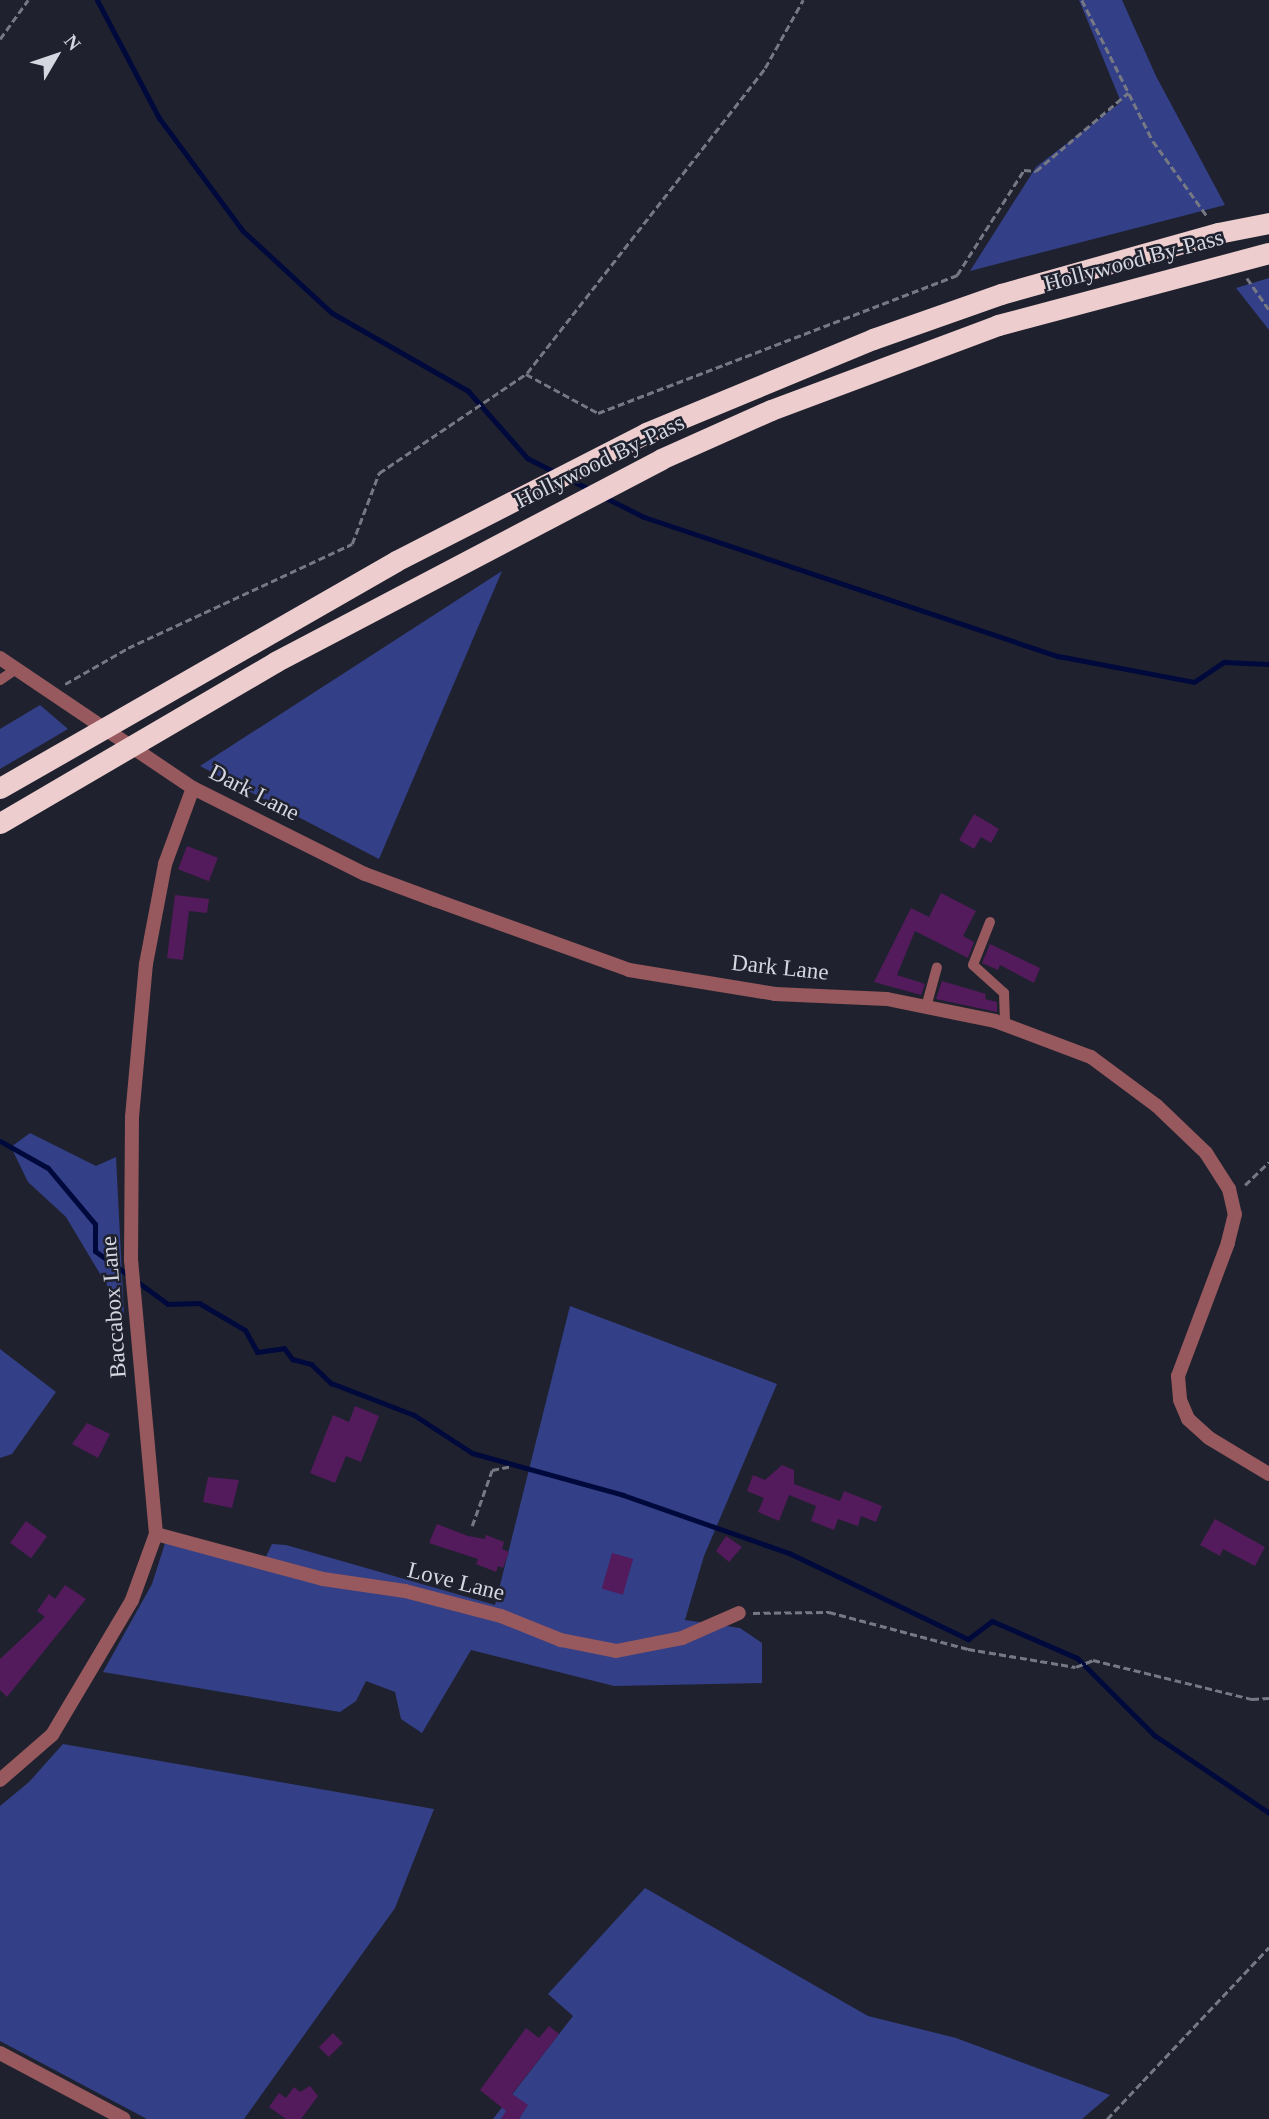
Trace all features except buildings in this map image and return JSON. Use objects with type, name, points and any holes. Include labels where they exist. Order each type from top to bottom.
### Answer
[{"type":"highway","name":"Hollywood By-Pass","points":[[0,788],[396,561],[646,433],[848,349],[1001,294],[1218,233],[1269,223]]},
{"type":"highway","name":"Hollywood By-Pass","points":[[0,823],[275,662],[661,459],[771,410],[998,325],[1269,253]]},
{"type":"street","name":"Dark Lane","points":[[0,658],[194,788],[365,874],[629,970],[775,994],[887,999],[1005,1025],[1091,1057],[1157,1106],[1206,1153],[1229,1189],[1235,1214],[1228,1243],[1178,1376],[1180,1400],[1188,1419],[1209,1438],[1269,1474]]},
{"type":"street","name":"Baccabox Lane","points":[[0,1780],[52,1735],[132,1601],[156,1534],[131,1260],[132,1117],[146,964],[160,889],[194,788]]},
{"type":"street","name":"Love Lane","points":[[156,1534],[323,1579],[405,1591],[501,1616],[561,1640],[616,1651],[682,1638],[740,1613]]},
{"type":"street","points":[[0,2053],[124,2119]]},
{"type":"lane","points":[[0,680],[15,670]]},
{"type":"lane","points":[[990,922],[973,965],[1004,993],[1005,1025]]},
{"type":"lane","points":[[926,1007],[937,967]]},
{"type":"path","points":[[0,39],[28,0]]},
{"type":"path","points":[[49,693],[128,648],[352,544],[379,473],[526,374],[765,68],[803,0]]},
{"type":"path","points":[[1082,0],[1153,141],[1218,233]]},
{"type":"path","points":[[526,374],[598,413],[957,275],[1024,170],[1036,171],[1128,93]]},
{"type":"path","points":[[1229,1189],[1243,1188],[1269,1163]]},
{"type":"path","points":[[472,1526],[492,1469],[512,1465]]},
{"type":"path","points":[[740,1613],[829,1612],[968,1650],[1076,1667],[1093,1660],[1252,1699],[1269,1698]]},
{"type":"path","points":[[1107,2119],[1228,1995],[1269,1947]]},
{"type":"shaded area","points":[[1079,0],[1122,0],[1156,76],[1225,205],[970,271],[1036,167],[1121,102]]},
{"type":"shaded area","points":[[1269,278],[1269,330],[1236,288]]},
{"type":"shaded area","points":[[502,571],[379,859],[200,766]]},
{"type":"shaded area","points":[[40,705],[68,729],[0,769],[0,729]]},
{"type":"shaded area","points":[[30,1133],[96,1166],[116,1157],[124,1314],[66,1217],[28,1182],[11,1147]]},
{"type":"shaded area","points":[[570,1306],[777,1384],[704,1556],[685,1620],[740,1628],[762,1643],[762,1683],[614,1686],[471,1650],[422,1733],[401,1719],[395,1692],[366,1681],[356,1701],[340,1712],[103,1672],[152,1584],[167,1537],[263,1563],[272,1544],[286,1545],[495,1605]]},
{"type":"shaded area","points":[[0,1349],[56,1392],[12,1454],[0,1458]]},
{"type":"shaded area","points":[[63,1744],[434,1809],[395,1908],[244,2119],[147,2119],[0,2041],[0,1806],[29,1782]]},
{"type":"shaded area","points":[[645,1888],[868,2016],[956,2038],[1110,2095],[1082,2119],[493,2119],[573,2016],[548,1994]]},
{"type":"waterway","points":[[97,0],[159,118],[243,231],[332,313],[468,391],[527,458],[555,472]]},
{"type":"waterway","points":[[570,480],[589,489]]},
{"type":"waterway","points":[[604,497],[644,517],[1058,656],[1194,682],[1224,662],[1269,664]]},
{"type":"waterway","points":[[0,1141],[48,1168],[95,1224],[95,1251],[168,1304],[199,1303],[245,1330],[257,1352],[284,1348],[292,1359],[311,1364],[331,1383],[414,1415],[472,1453],[623,1495],[789,1553],[968,1639],[992,1621],[1077,1658],[1154,1735],[1269,1813]]}]
